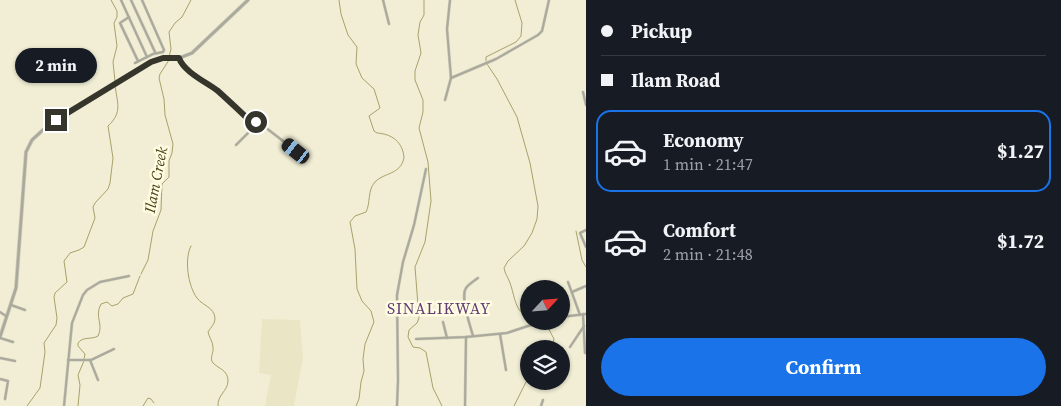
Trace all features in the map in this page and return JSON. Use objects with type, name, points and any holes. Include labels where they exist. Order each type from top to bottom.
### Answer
[{"type":"street","points":[[120,0],[147,57]]},
{"type":"street","points":[[131,0],[156,53]]},
{"type":"street","points":[[129,17],[120,23],[137,62],[156,53],[163,52],[164,48],[142,0]]},
{"type":"street","points":[[13,342],[0,338],[16,288],[26,152],[32,140],[44,128],[56,120],[146,64],[159,59],[179,58],[192,53],[248,0]]},
{"type":"street","points":[[383,0],[389,24]]},
{"type":"street","points":[[445,100],[451,78],[447,29],[450,0]]},
{"type":"street","points":[[451,78],[496,58],[538,35],[542,31],[550,0]]},
{"type":"street","points":[[179,58],[185,68],[217,91],[250,121],[261,124],[296,151]]},
{"type":"street","points":[[582,92],[586,105]]},
{"type":"street","points":[[236,145],[249,132],[250,121]]},
{"type":"street","points":[[397,406],[397,295],[401,270],[414,225],[426,169]]},
{"type":"street","points":[[586,230],[580,233],[586,247]]},
{"type":"street","points":[[64,406],[72,323],[85,292],[100,282],[129,276]]},
{"type":"street","points":[[473,336],[464,293],[467,287],[478,278]]},
{"type":"street","points":[[571,292],[586,286]]},
{"type":"street","points":[[570,289],[583,314],[585,353]]},
{"type":"street","points":[[11,305],[24,310]]},
{"type":"street","points":[[0,312],[7,317]]},
{"type":"street","points":[[570,316],[583,314]]},
{"type":"street","points":[[443,322],[447,338]]},
{"type":"street","points":[[570,347],[584,326]]},
{"type":"street","points":[[416,339],[500,334],[520,330]]},
{"type":"street","points":[[500,334],[506,370]]},
{"type":"street","points":[[465,406],[466,337]]},
{"type":"street","points":[[68,360],[90,360],[114,349]]},
{"type":"street","points":[[0,358],[15,361]]},
{"type":"street","points":[[90,360],[98,380]]},
{"type":"street","points":[[0,379],[8,381],[5,399]]},
{"type":"street","points":[[541,406],[543,400]]},
{"type":"shaded area","points":[[262,319],[300,320],[303,358],[294,406],[265,406],[271,375],[259,373]]},
{"type":"waterway","points":[[111,0],[117,11],[114,23],[117,46],[113,62],[115,81]]},
{"type":"waterway","name":"Ilam Creek","points":[[169,57],[171,49],[169,32],[182,17],[191,0]]},
{"type":"waterway","points":[[339,0],[341,14],[348,35],[357,47],[356,64],[362,78],[374,89],[380,108],[369,116],[374,131],[396,140],[401,147],[404,158],[399,168],[375,182],[371,189],[366,212],[355,216],[350,222],[355,249],[357,289],[362,301],[371,311],[374,322],[365,344],[364,371],[356,406]]},
{"type":"waterway","points":[[424,0],[424,15],[420,22],[418,35],[421,53],[415,71],[415,80],[423,100],[423,112],[419,128],[428,162],[431,201],[425,242],[415,267],[419,318],[417,323],[409,330],[408,337],[413,347],[420,348],[426,352],[433,388],[442,406]]},
{"type":"waterway","points":[[486,61],[486,57],[516,42],[521,36],[522,23],[515,0]]},
{"type":"waterway","name":"Ilam Creek","points":[[141,274],[148,260],[153,231],[161,210],[162,184],[169,177],[169,161],[173,144],[165,115],[164,99],[159,78],[169,60]]},
{"type":"waterway","points":[[487,64],[517,117],[530,163],[538,206],[537,219],[532,233],[524,246],[508,261],[504,268],[520,311]]},
{"type":"waterway","points":[[27,406],[40,388],[45,352],[44,343],[56,325],[55,293],[67,282],[64,261],[70,253],[84,247],[95,218],[93,207],[108,189],[110,183],[113,158],[108,126],[116,116],[118,107],[115,85]]},
{"type":"waterway","points":[[576,231],[582,260],[586,267]]},
{"type":"waterway","points":[[191,246],[187,265],[191,287],[197,298],[213,311],[214,324],[208,332],[213,345],[212,361],[228,377],[228,384],[219,399],[218,406]]},
{"type":"waterway","name":"Ilam Creek","points":[[84,359],[85,354],[78,346],[78,343],[82,340],[98,336],[100,332],[98,313],[101,304],[107,302],[112,306],[133,294],[140,276]]},
{"type":"waterway","points":[[549,330],[554,340]]},
{"type":"waterway","name":"Ilam Creek","points":[[78,406],[80,385],[78,375],[84,361]]},
{"type":"waterway","points":[[514,406],[522,390]]},
{"type":"waterway","points":[[143,406],[148,398],[154,403]]},
{"type":"district","name":"SINALIKWAY","points":[[439,308]]},
{"type":"route","points":[[56,120],[151,62],[163,58],[179,58],[189,71],[217,91],[250,121],[256,122]]}]
